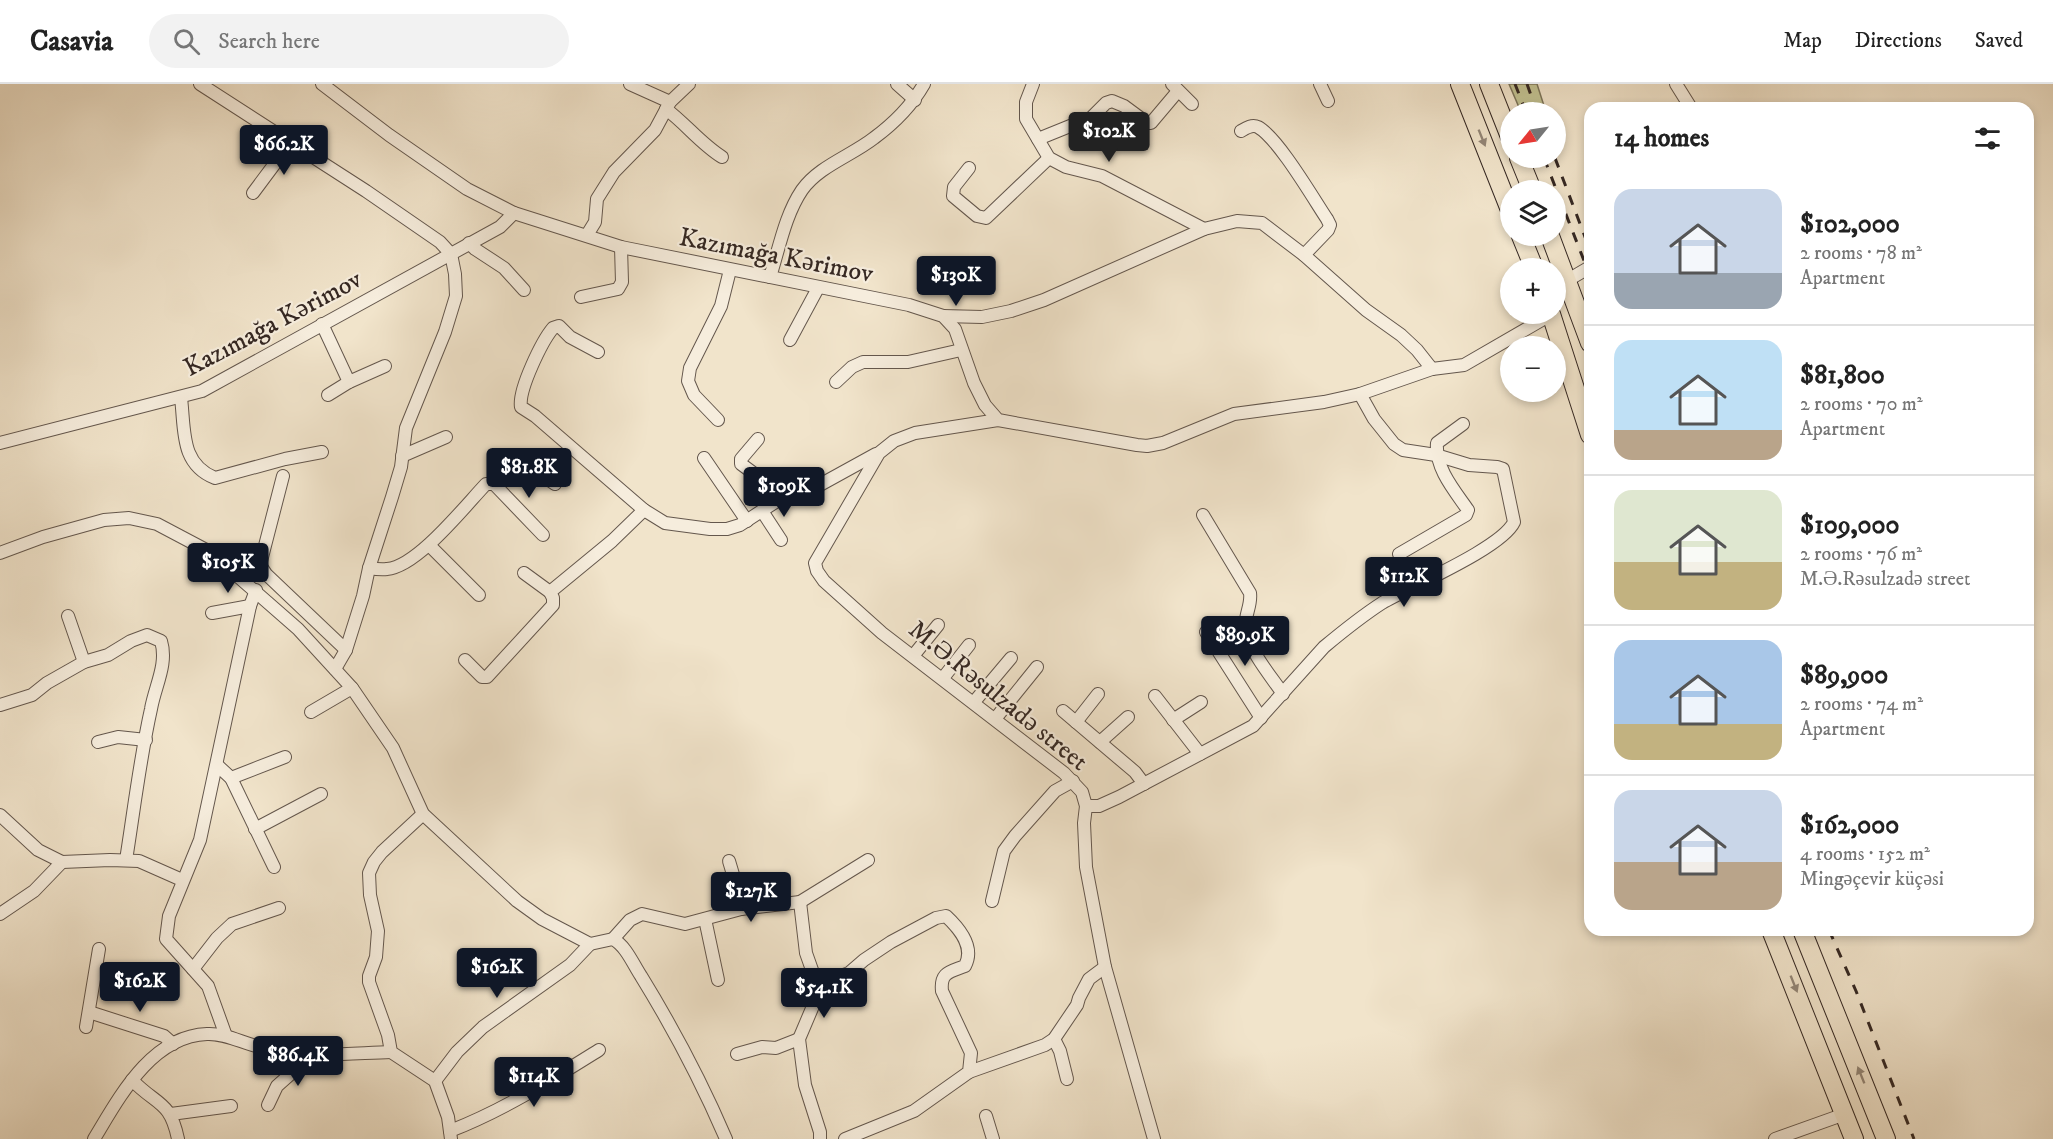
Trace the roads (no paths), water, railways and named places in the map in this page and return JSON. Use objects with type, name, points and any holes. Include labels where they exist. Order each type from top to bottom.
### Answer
[{"type":"highway","points":[[1460,84],[1500,185]]},
{"type":"highway","points":[[1489,84],[1500,112]]},
{"type":"highway","points":[[1554,246],[1584,326]]},
{"type":"highway","points":[[1555,324],[1584,416]]},
{"type":"highway","points":[[1773,936],[1854,1139],[1885,1134],[1804,936]]},
{"type":"highway","points":[[1845,1114],[1873,1104]]},
{"type":"street","points":[[200,84],[440,242],[451,254],[456,296],[446,332],[406,428],[392,497],[346,650],[336,669]]},
{"type":"street","points":[[630,84],[668,106],[707,148],[722,157]]},
{"type":"street","points":[[587,235],[595,222],[597,199],[615,172],[655,130],[668,106],[689,84]]},
{"type":"street","points":[[897,84],[915,100]]},
{"type":"street","points":[[770,277],[792,211],[802,190],[817,174],[874,138],[915,100],[924,84]]},
{"type":"street","points":[[1033,84],[1026,102],[1026,119],[1049,158],[1066,167],[1102,176],[1204,229]]},
{"type":"street","points":[[1320,84],[1328,101]]},
{"type":"street","points":[[1676,84],[1687,102]]},
{"type":"street","name":"Kazımağa Kərimov","points":[[330,86],[389,135],[466,189],[514,213],[621,247],[909,305],[943,316],[982,317],[1011,311],[1044,300],[1204,229],[1237,221],[1262,223],[1304,255],[1366,310],[1401,335],[1432,369]]},
{"type":"street","points":[[1038,139],[1075,124],[1086,123],[1106,103],[1112,101],[1124,106],[1147,123],[1151,123],[1175,88],[1192,104]]},
{"type":"street","points":[[1240,131],[1257,126],[1271,139],[1298,175],[1330,225],[1304,255]]},
{"type":"street","points":[[253,193],[291,142]]},
{"type":"street","points":[[969,168],[954,187],[953,196],[977,216],[986,218],[1049,158]]},
{"type":"street","name":"Kazımağa Kərimov","points":[[0,443],[202,391],[500,227],[514,213]]},
{"type":"street","points":[[469,243],[504,268],[524,290]]},
{"type":"street","points":[[581,297],[618,290],[622,282],[621,247]]},
{"type":"street","points":[[717,420],[694,395],[688,381],[690,369],[721,306],[730,270]]},
{"type":"street","points":[[1568,280],[1584,271]]},
{"type":"street","points":[[790,340],[818,288]]},
{"type":"street","points":[[943,316],[955,328],[974,383],[986,405],[998,420],[1147,446],[1163,443],[1234,414],[1324,402],[1360,394],[1432,369],[1464,365],[1535,324]]},
{"type":"street","points":[[322,324],[349,382]]},
{"type":"street","points":[[598,352],[570,337],[559,326],[553,328],[548,333],[519,399],[521,407],[535,416],[644,510],[665,523],[710,529],[727,529],[740,525],[780,499],[807,492],[879,453]]},
{"type":"street","points":[[836,382],[852,367],[863,362],[908,362],[961,350]]},
{"type":"street","points":[[328,395],[349,382],[385,366]]},
{"type":"street","points":[[1086,806],[1099,806],[1253,726],[1324,647],[1382,604],[1488,547],[1511,529],[1514,522],[1503,469],[1469,465],[1436,455],[1403,450],[1394,444],[1374,419],[1360,394]]},
{"type":"street","points":[[181,398],[188,452],[198,468],[206,474],[215,477],[322,452]]},
{"type":"street","name":"M.Ə.Rəsulzadə street","points":[[998,420],[915,433],[894,441],[879,453],[815,563],[817,571],[824,580],[882,633],[974,702],[1073,781],[1082,792],[1086,806],[1084,823],[1086,867],[1105,967],[1154,1139]]},
{"type":"street","points":[[1399,554],[1466,515],[1468,510],[1451,485],[1436,455],[1437,443],[1462,424]]},
{"type":"street","points":[[402,456],[446,437]]},
{"type":"street","points":[[758,440],[741,459],[741,464],[768,483],[780,499]]},
{"type":"street","points":[[704,459],[747,521]]},
{"type":"street","points":[[369,568],[388,569],[399,566],[429,545],[486,484],[494,484],[521,464],[532,468],[555,484]]},
{"type":"street","points":[[283,476],[260,565],[266,574],[346,650]]},
{"type":"street","points":[[494,484],[543,535]]},
{"type":"street","points":[[550,592],[612,541],[644,510]]},
{"type":"street","points":[[762,511],[781,540]]},
{"type":"street","points":[[1203,515],[1250,593],[1251,601],[1245,621],[1246,632],[1253,648],[1282,694]]},
{"type":"street","points":[[0,553],[43,537],[104,520],[129,518],[157,524],[210,552],[298,628],[352,688],[393,748],[423,814],[518,901],[542,919],[590,944]]},
{"type":"street","points":[[429,545],[479,595]]},
{"type":"street","points":[[465,660],[482,677],[487,677],[553,605],[550,592],[524,573]]},
{"type":"street","points":[[226,1036],[207,986],[166,939],[169,916],[200,840],[250,606],[256,590]]},
{"type":"street","points":[[212,613],[250,606]]},
{"type":"street","points":[[68,616],[84,662]]},
{"type":"street","points":[[913,656],[938,625]]},
{"type":"street","points":[[1206,632],[1261,718]]},
{"type":"street","points":[[0,705],[32,695],[47,683],[84,662],[108,655],[131,640],[147,635],[161,641],[164,651],[163,663],[151,709],[126,860]]},
{"type":"street","points":[[943,678],[969,645]]},
{"type":"street","points":[[974,702],[1011,658]]},
{"type":"street","points":[[995,719],[1037,667]]},
{"type":"street","points":[[311,712],[352,688]]},
{"type":"street","points":[[1077,722],[1098,694]]},
{"type":"street","points":[[1155,696],[1200,754]]},
{"type":"street","points":[[1173,720],[1201,702]]},
{"type":"street","points":[[1063,711],[1135,772],[1144,784]]},
{"type":"street","points":[[1100,742],[1128,717]]},
{"type":"street","points":[[98,742],[118,736],[146,740]]},
{"type":"street","points":[[231,778],[285,757]]},
{"type":"street","points":[[217,765],[231,778],[274,867]]},
{"type":"street","points":[[992,901],[1004,851],[1055,791],[1073,781]]},
{"type":"street","points":[[255,829],[321,794]]},
{"type":"street","points":[[392,1052],[369,982],[376,957],[378,930],[370,895],[369,873],[374,861],[382,852],[423,814]]},
{"type":"street","points":[[0,815],[38,850],[62,862],[139,861],[182,880]]},
{"type":"street","points":[[435,1082],[457,1052],[483,1027],[570,965],[590,944],[613,939],[630,920],[642,914],[684,924],[741,909],[800,902],[868,860]]},
{"type":"street","points":[[729,861],[741,909]]},
{"type":"street","points":[[0,914],[34,891],[62,862]]},
{"type":"street","points":[[800,902],[806,953],[817,984],[813,1006],[799,1039],[805,1085],[820,1132],[820,1139]]},
{"type":"street","points":[[193,969],[232,924],[279,908]]},
{"type":"street","points":[[817,984],[849,973],[891,942],[936,918],[946,916],[969,945],[969,957],[965,966],[945,974],[940,981],[942,991],[971,1053],[969,1072]]},
{"type":"street","points":[[705,919],[718,980]]},
{"type":"street","points":[[613,939],[625,950],[660,1007],[714,1110],[726,1139]]},
{"type":"street","points":[[86,1027],[99,950]]},
{"type":"street","points":[[845,1139],[914,1111],[969,1072],[1045,1045],[1054,1039],[1077,1005],[1089,979],[1105,967]]},
{"type":"street","points":[[88,1012],[164,1035],[173,1044]]},
{"type":"street","points":[[94,1139],[132,1080],[156,1055],[173,1044],[207,1034],[226,1036],[259,1047],[307,1055],[392,1052],[435,1082],[448,1117],[451,1135],[522,1098],[599,1050]]},
{"type":"street","points":[[737,1054],[762,1047],[776,1048],[799,1039]]},
{"type":"street","points":[[1054,1039],[1060,1051],[1067,1079]]},
{"type":"street","points":[[268,1105],[277,1086],[295,1070],[307,1055]]},
{"type":"street","points":[[132,1080],[145,1094],[162,1103],[171,1114],[178,1139]]},
{"type":"street","points":[[171,1114],[231,1106]]},
{"type":"street","points":[[1775,1139],[1845,1114]]},
{"type":"street","points":[[986,1116],[993,1139]]},
{"type":"railway","points":[[1515,84],[1522,102]]},
{"type":"railway","points":[[1527,84],[1533,102]]},
{"type":"railway","points":[[1548,168],[1584,261]]},
{"type":"railway","points":[[1559,168],[1584,234]]},
{"type":"railway","points":[[1832,936],[1856,991],[1914,1139]]}]
